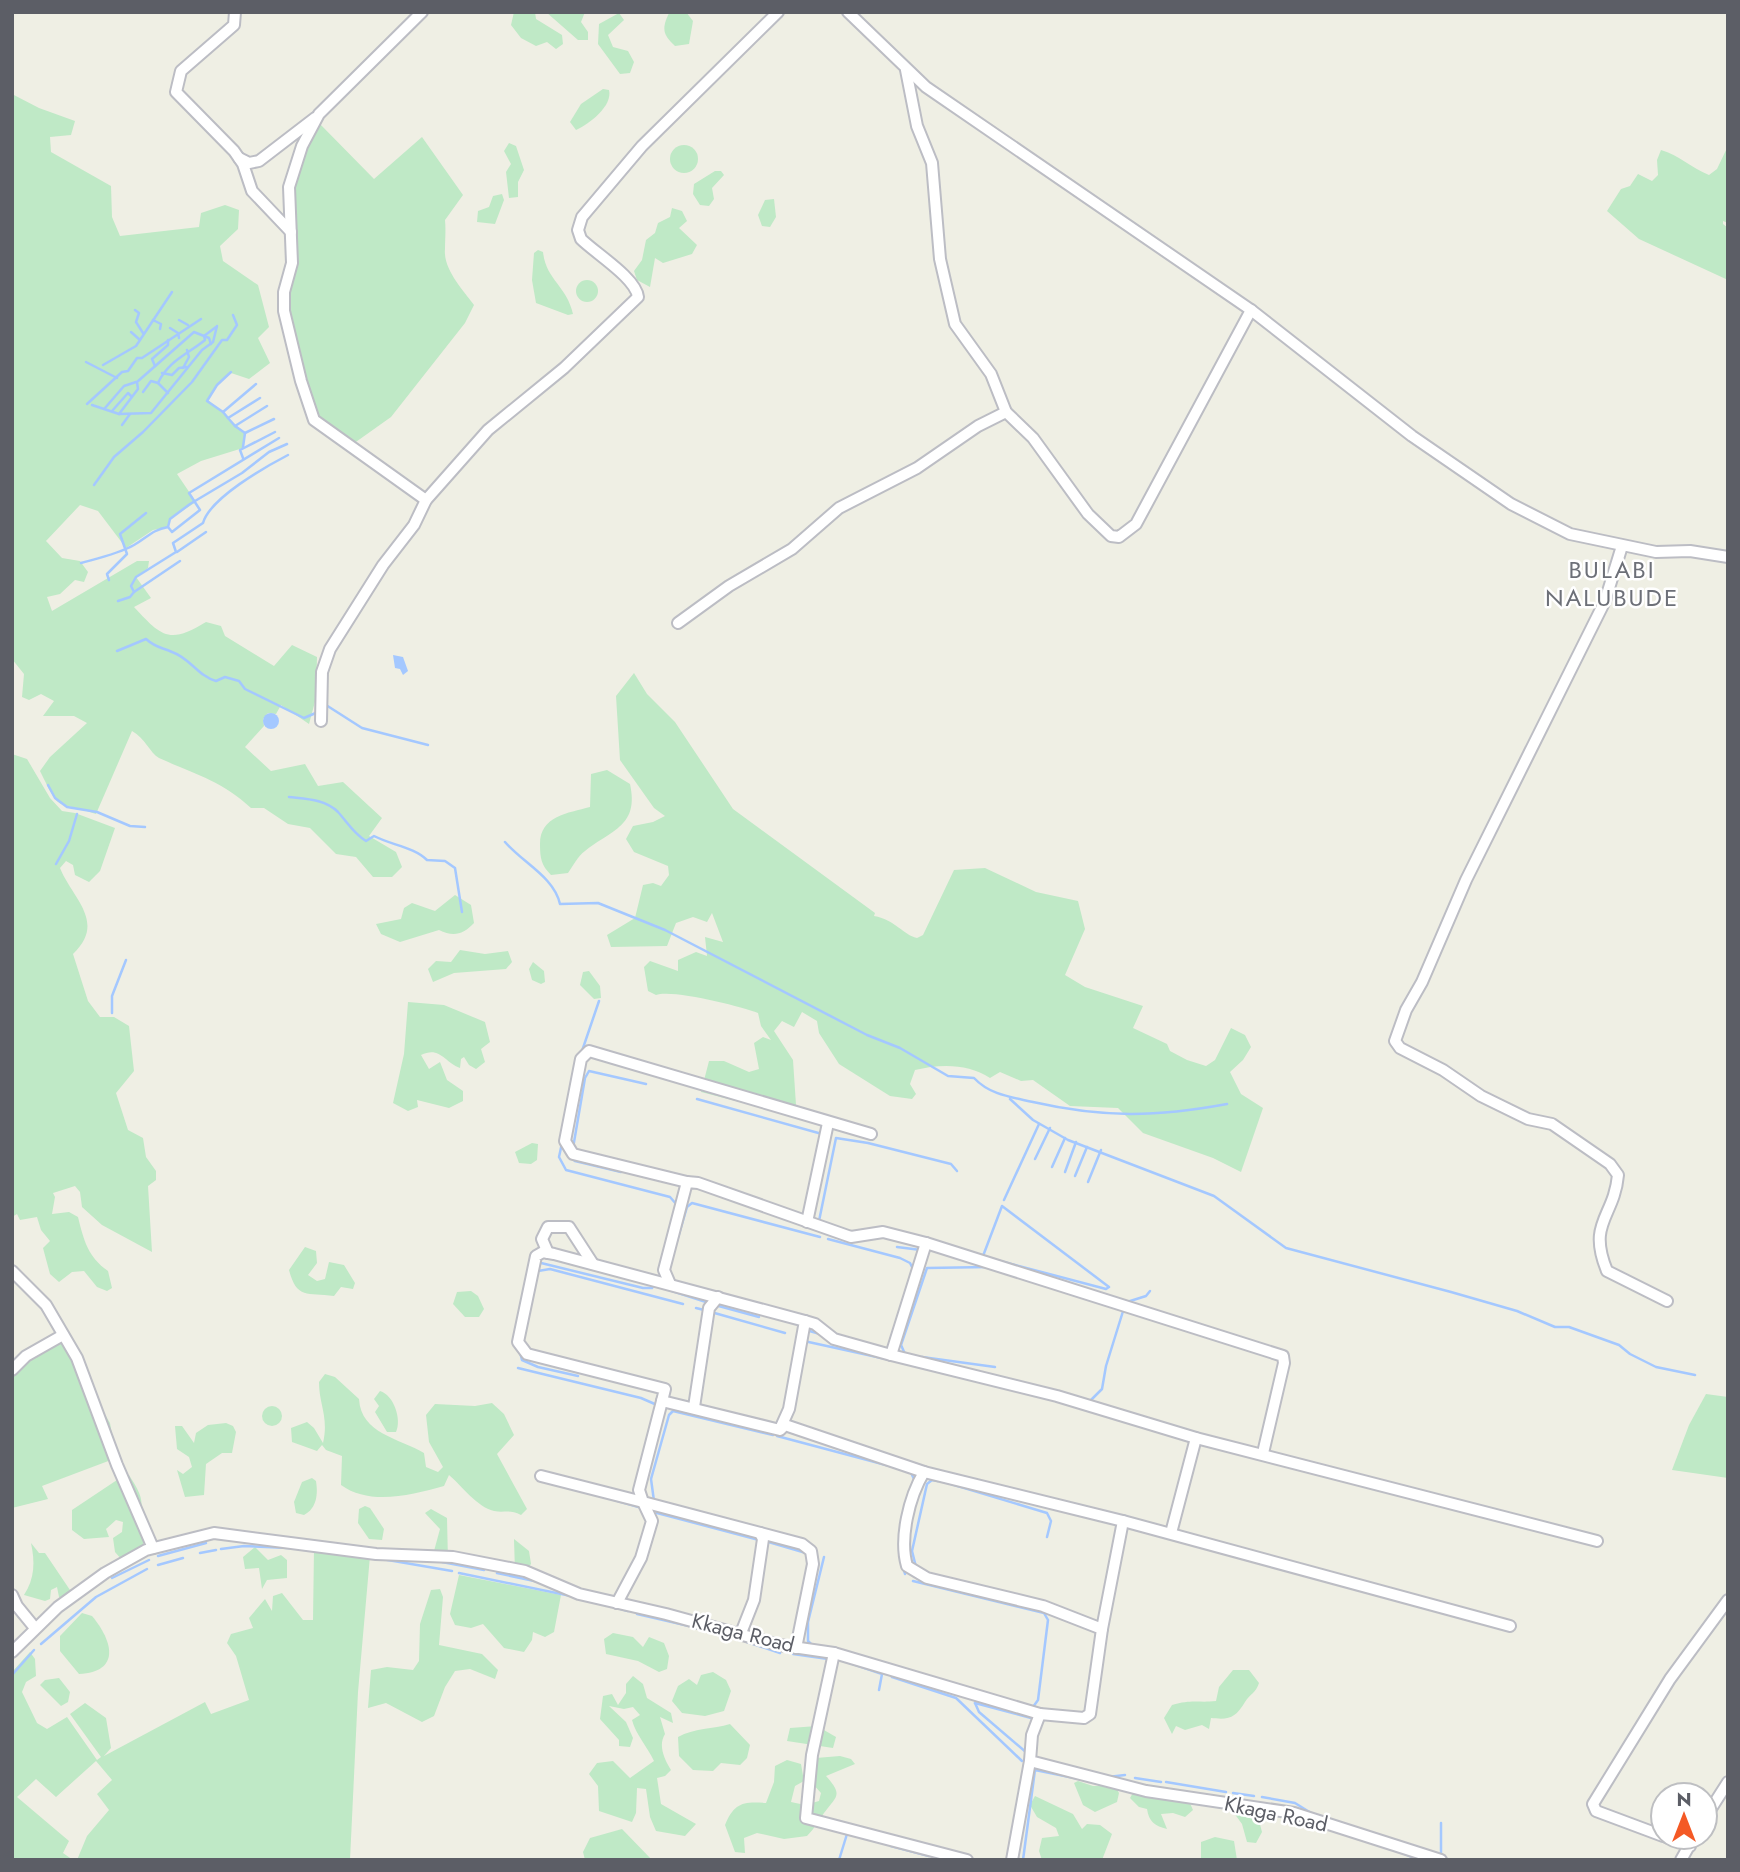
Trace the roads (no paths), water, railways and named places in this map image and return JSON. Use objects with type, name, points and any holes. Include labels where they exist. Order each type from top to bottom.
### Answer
[{"type":"street","points":[[235,12],[234,25],[181,71],[176,92],[239,158],[249,163],[259,161],[302,125],[317,117],[422,12]]},
{"type":"street","points":[[321,721],[322,672],[330,649],[383,565],[414,525],[426,500],[449,470],[488,430],[630,308],[638,297],[637,289],[581,239],[578,230],[582,217],[642,146],[778,12]]},
{"type":"street","points":[[848,12],[906,69],[989,131],[1251,310],[1412,436],[1511,504],[1570,534],[1622,546],[1728,557]]},
{"type":"street","points":[[906,69],[917,125],[932,163],[938,209],[939,252],[955,324],[991,374],[1006,412],[1033,438],[1088,513],[1111,536],[1119,537],[1136,524],[1251,310]]},
{"type":"street","points":[[317,117],[293,171],[289,194],[292,262],[284,292],[284,311],[301,381],[314,420],[426,500]]},
{"type":"street","points":[[239,158],[252,191],[291,232]]},
{"type":"street","points":[[678,622],[729,586],[792,550],[839,508],[917,468],[964,434],[1006,412]]},
{"type":"street","points":[[1622,546],[1605,601],[1466,880],[1422,982],[1406,1010],[1395,1041],[1400,1048],[1443,1070],[1481,1096],[1528,1119],[1552,1124],[1610,1164],[1618,1175],[1616,1190],[1600,1232],[1598,1250],[1607,1271],[1667,1301]]},
{"type":"street","points":[[872,1134],[589,1051],[581,1059],[565,1141],[573,1154],[698,1183],[851,1237],[883,1232],[926,1243],[1283,1356],[1284,1363],[1263,1453]]},
{"type":"street","points":[[807,1222],[828,1123]]},
{"type":"street","points":[[653,1280],[664,1270],[687,1182]]},
{"type":"street","points":[[548,1253],[542,1239],[548,1227],[569,1227],[593,1264]]},
{"type":"street","points":[[891,1355],[926,1243]]},
{"type":"street","points":[[617,1603],[641,1558],[652,1521],[639,1490],[665,1389],[527,1354],[518,1342],[536,1256],[548,1253],[815,1324],[834,1339],[891,1355],[1057,1396],[1196,1437],[1597,1541]]},
{"type":"street","points":[[664,1270],[670,1284]]},
{"type":"street","points":[[12,1271],[46,1305],[77,1358],[117,1465],[153,1548]]},
{"type":"street","points":[[694,1407],[709,1308],[718,1297]]},
{"type":"street","points":[[780,1430],[789,1409],[804,1321]]},
{"type":"street","points":[[12,1370],[26,1356],[63,1335]]},
{"type":"street","points":[[662,1401],[780,1430]]},
{"type":"street","points":[[780,1430],[785,1425],[924,1472],[1171,1533],[1356,1586],[1510,1626]]},
{"type":"street","points":[[1171,1533],[1196,1437]]},
{"type":"street","points":[[924,1472],[917,1484],[902,1550],[907,1566],[928,1578],[1043,1606],[1102,1629],[1123,1521]]},
{"type":"street","points":[[541,1476],[802,1544],[811,1551],[813,1564],[796,1648]]},
{"type":"street","name":"Kkaga Road","points":[[12,1652],[36,1628],[96,1579],[153,1548],[214,1533],[376,1554],[453,1557],[525,1571],[579,1594],[796,1648],[834,1653],[1040,1714],[1084,1718],[1090,1714],[1102,1629]]},
{"type":"street","points":[[741,1633],[754,1600],[763,1539],[760,1533]]},
{"type":"street","points":[[12,1595],[17,1606],[36,1628]]},
{"type":"street","points":[[1649,1830],[1596,1811],[1593,1804],[1670,1679],[1728,1600]]},
{"type":"street","points":[[834,1653],[814,1744],[806,1818],[967,1860]]},
{"type":"street","points":[[1012,1860],[1030,1761],[1032,1735],[1040,1714]]},
{"type":"street","name":"Kkaga Road","points":[[1030,1761],[1146,1791],[1294,1813],[1441,1860]]},
{"type":"water","points":[[393,655],[403,657],[408,671],[403,675],[400,669],[395,668]]},
{"type":"water","points":[[271,713],[279,721],[271,729],[263,721]]},
{"type":"waterway","points":[[103,365],[136,346],[172,292]]},
{"type":"waterway","points":[[135,310],[139,313],[136,322],[143,333]]},
{"type":"waterway","points":[[94,485],[114,457],[192,382],[222,340],[227,340],[237,325],[233,315]]},
{"type":"waterway","points":[[87,404],[122,372],[128,371],[137,358],[142,358],[201,319]]},
{"type":"waterway","points":[[153,320],[161,324],[160,329]]},
{"type":"waterway","points":[[179,320],[188,325]]},
{"type":"waterway","points":[[92,405],[119,414],[151,413],[202,350],[213,342],[217,326]]},
{"type":"waterway","points":[[119,414],[138,389],[137,382],[194,332],[204,336],[216,327]]},
{"type":"waterway","points":[[170,328],[178,333],[179,338]]},
{"type":"waterway","points":[[131,332],[140,340]]},
{"type":"waterway","points":[[143,392],[151,381],[158,383],[173,363],[205,340],[204,336],[209,338],[211,344]]},
{"type":"waterway","points":[[155,366],[152,359],[168,345],[168,340]]},
{"type":"waterway","points":[[183,368],[189,357],[187,350]]},
{"type":"waterway","points":[[86,362],[117,378]]},
{"type":"waterway","points":[[162,373],[172,375],[179,368],[187,367]]},
{"type":"waterway","points":[[223,412],[207,401],[217,385],[231,372]]},
{"type":"waterway","points":[[105,408],[124,386],[136,382]]},
{"type":"waterway","points":[[158,383],[168,393]]},
{"type":"waterway","points":[[228,418],[223,412],[256,384]]},
{"type":"waterway","points":[[112,411],[128,393],[131,396]]},
{"type":"waterway","points":[[235,426],[228,418],[260,398]]},
{"type":"waterway","points":[[245,433],[235,426],[267,406]]},
{"type":"waterway","points":[[122,425],[130,414]]},
{"type":"waterway","points":[[243,447],[245,433],[274,419]]},
{"type":"waterway","points":[[243,458],[240,450],[275,432]]},
{"type":"waterway","points":[[168,527],[172,532],[200,510],[189,493],[279,438]]},
{"type":"waterway","points":[[81,563],[122,551],[168,527],[170,519],[190,504],[242,473],[269,452],[287,444]]},
{"type":"waterway","points":[[118,601],[130,597],[134,592],[131,586],[136,577],[176,552],[173,543],[203,523],[208,513],[227,494],[288,455]]},
{"type":"waterway","points":[[109,580],[107,574],[127,554],[120,534],[146,513]]},
{"type":"waterway","points":[[177,552],[206,532]]},
{"type":"waterway","points":[[134,592],[180,561]]},
{"type":"waterway","points":[[117,651],[146,639],[184,658],[210,679],[216,681],[225,677],[239,681],[245,689],[304,718],[318,712]]},
{"type":"waterway","points":[[326,705],[362,728],[428,745]]},
{"type":"waterway","points":[[48,785],[55,798],[67,807],[97,812],[130,826],[145,827]]},
{"type":"waterway","points":[[289,797],[327,804],[366,841],[374,836],[416,852],[427,860],[445,861],[455,868],[462,912]]},
{"type":"waterway","points":[[56,864],[69,841],[77,814]]},
{"type":"waterway","points":[[505,842],[545,878],[557,894],[560,904],[598,903],[665,930],[867,1035],[900,1048],[948,1076],[974,1078],[994,1092],[1009,1097],[1083,1111],[1153,1113],[1227,1104]]},
{"type":"waterway","points":[[112,1013],[112,996],[126,960]]},
{"type":"waterway","points":[[582,1051],[599,1001]]},
{"type":"waterway","points":[[573,1148],[585,1078],[589,1071],[646,1084]]},
{"type":"waterway","points":[[697,1099],[822,1134]]},
{"type":"waterway","points":[[1010,1099],[1033,1120],[1068,1140],[1214,1196],[1286,1248],[1517,1311],[1555,1327],[1569,1327],[1619,1345],[1630,1354],[1656,1367],[1695,1375]]},
{"type":"waterway","points":[[1004,1200],[1039,1124]]},
{"type":"waterway","points":[[1035,1159],[1050,1128]]},
{"type":"waterway","points":[[819,1221],[836,1138],[868,1143],[951,1164],[957,1171]]},
{"type":"waterway","points":[[1052,1167],[1065,1138]]},
{"type":"waterway","points":[[1065,1172],[1076,1142]]},
{"type":"waterway","points":[[562,1143],[559,1157],[566,1170],[670,1197],[677,1205]]},
{"type":"waterway","points":[[1075,1176],[1087,1147]]},
{"type":"waterway","points":[[1088,1182],[1101,1150]]},
{"type":"waterway","points":[[571,1157],[575,1161],[621,1172]]},
{"type":"waterway","points":[[677,1241],[687,1207],[692,1203],[820,1237]]},
{"type":"waterway","points":[[983,1256],[1002,1206],[1109,1287],[1106,1289],[1000,1261]]},
{"type":"waterway","points":[[828,1239],[900,1258],[910,1263],[913,1269]]},
{"type":"waterway","points":[[897,1247],[921,1250]]},
{"type":"waterway","points":[[537,1262],[643,1288],[652,1288],[654,1285]]},
{"type":"waterway","points":[[905,1354],[901,1345],[927,1268],[989,1267]]},
{"type":"waterway","points":[[538,1271],[550,1269],[683,1304]]},
{"type":"waterway","points":[[669,1290],[709,1303]]},
{"type":"waterway","points":[[1127,1302],[1146,1296],[1150,1291]]},
{"type":"waterway","points":[[715,1305],[759,1317]]},
{"type":"waterway","points":[[696,1308],[704,1310]]},
{"type":"waterway","points":[[1090,1401],[1102,1389],[1106,1366],[1124,1308]]},
{"type":"waterway","points":[[711,1312],[785,1333]]},
{"type":"waterway","points":[[806,1330],[820,1334]]},
{"type":"waterway","points":[[804,1341],[886,1359]]},
{"type":"waterway","points":[[519,1348],[522,1360],[538,1367],[578,1376]]},
{"type":"waterway","points":[[922,1357],[995,1367]]},
{"type":"waterway","points":[[518,1368],[641,1398],[657,1405]]},
{"type":"waterway","points":[[654,1501],[651,1479],[669,1415],[673,1411],[773,1435]]},
{"type":"waterway","points":[[777,1436],[901,1469],[911,1473],[914,1479]]},
{"type":"waterway","points":[[916,1567],[912,1551],[927,1484],[932,1480],[938,1481]]},
{"type":"waterway","points":[[951,1484],[1047,1513],[1051,1521],[1047,1537]]},
{"type":"waterway","points":[[611,1499],[642,1508]]},
{"type":"waterway","points":[[657,1513],[759,1540]]},
{"type":"waterway","points":[[765,1541],[806,1553]]},
{"type":"waterway","points":[[158,1556],[206,1543]]},
{"type":"waterway","points":[[221,1549],[244,1546],[289,1548]]},
{"type":"waterway","points":[[200,1553],[216,1550]]},
{"type":"waterway","points":[[812,1645],[808,1641],[808,1622],[824,1557]]},
{"type":"waterway","points":[[158,1565],[183,1558]]},
{"type":"waterway","points":[[382,1559],[452,1571]]},
{"type":"waterway","points":[[112,1578],[149,1560]]},
{"type":"waterway","points":[[442,1562],[484,1570]]},
{"type":"waterway","points":[[902,1564],[905,1574]]},
{"type":"waterway","points":[[41,1644],[96,1597],[147,1569]]},
{"type":"waterway","points":[[459,1573],[571,1596]]},
{"type":"waterway","points":[[497,1573],[539,1582]]},
{"type":"waterway","points":[[913,1581],[1044,1613],[1048,1620],[1038,1700],[1033,1707]]},
{"type":"waterway","points":[[614,1607],[628,1611]]},
{"type":"waterway","points":[[637,1614],[689,1626]]},
{"type":"waterway","points":[[697,1628],[705,1630]]},
{"type":"waterway","points":[[747,1642],[780,1653]]},
{"type":"waterway","points":[[12,1675],[34,1650]]},
{"type":"waterway","points":[[793,1654],[828,1659]]},
{"type":"waterway","points":[[841,1660],[882,1674],[879,1690]]},
{"type":"waterway","points":[[892,1677],[956,1698],[1022,1761]]},
{"type":"waterway","points":[[975,1703],[979,1712],[1027,1753]]},
{"type":"waterway","points":[[975,1703],[1031,1718]]},
{"type":"waterway","points":[[1023,1860],[1035,1770],[1084,1780]]},
{"type":"waterway","points":[[1108,1777],[1125,1775]]},
{"type":"waterway","points":[[1135,1778],[1161,1782]]},
{"type":"waterway","points":[[1166,1782],[1226,1792]]},
{"type":"waterway","points":[[1233,1793],[1254,1796]]},
{"type":"waterway","points":[[1262,1797],[1295,1803],[1311,1813]]},
{"type":"waterway","points":[[1441,1823],[1441,1855]]},
{"type":"waterway","points":[[839,1860],[847,1834]]},
{"type":"waterway","points":[[891,1846],[929,1856]]},
{"type":"waterway","points":[[1405,1854],[1419,1860]]},
{"type":"waterway","points":[[937,1858],[942,1860]]},
{"type":"district","name":"BULABI NALUBUDE","points":[[1612,584]]}]
